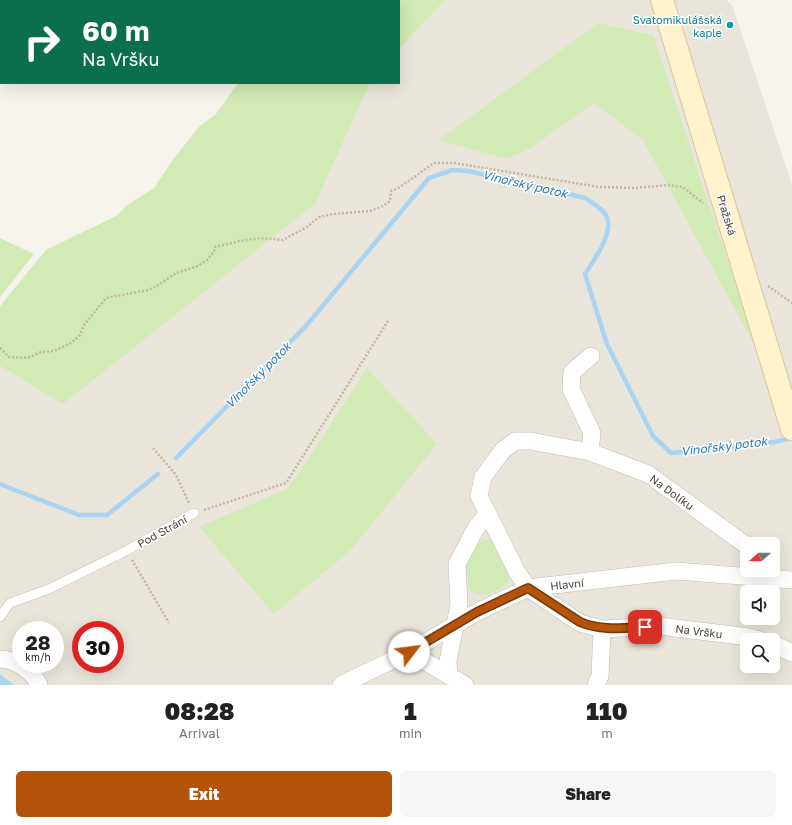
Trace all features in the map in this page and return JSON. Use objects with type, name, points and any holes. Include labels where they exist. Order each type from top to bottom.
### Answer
[{"type":"main road","name":"Pražská","points":[[662,0],[790,424]]},
{"type":"street","points":[[590,356],[572,372],[572,389],[592,433],[590,452]]},
{"type":"street","name":"Na Dolíku","points":[[528,588],[479,496],[483,477],[503,450],[515,441],[530,440],[590,452],[648,474],[740,541]]},
{"type":"street","points":[[449,676],[448,661],[459,604],[457,564],[476,528],[488,514]]},
{"type":"street","name":"Hlavní","points":[[341,685],[409,652],[455,624],[528,588],[676,571],[740,573]]},
{"type":"street","name":"Hlavní","points":[[780,577],[792,580]]},
{"type":"street","name":"Na Vršku","points":[[528,588],[580,622],[602,629],[659,626],[740,636]]},
{"type":"street","points":[[596,685],[600,676],[602,629]]},
{"type":"street","points":[[780,647],[792,653]]},
{"type":"street","points":[[409,652],[465,685]]},
{"type":"street","points":[[0,659],[9,659],[24,668],[37,679],[39,685]]},
{"type":"lane","name":"Pod Strání","points":[[0,617],[10,603],[49,588],[126,551],[194,513]]},
{"type":"path","points":[[0,348],[9,357],[22,358],[30,357],[41,352],[54,351],[71,343],[80,335],[84,324],[106,298],[148,290],[157,286],[176,272],[188,270],[202,263],[214,252],[215,247],[261,238],[283,240],[307,227],[319,217],[333,214],[370,211],[383,206],[390,201],[391,191],[400,187],[434,163],[468,165],[599,187],[635,188],[668,185],[683,187],[712,211],[729,220]]},
{"type":"path","points":[[194,513],[286,483],[388,321]]},
{"type":"path","name":"Pod Strání","points":[[153,448],[176,475],[194,513]]},
{"type":"path","name":"Pod Strání","points":[[126,551],[169,623]]},
{"type":"shaded area","points":[[445,0],[726,0],[732,5],[792,185],[792,685],[0,685],[0,366],[63,403],[315,204],[370,84],[400,84],[400,48]]},
{"type":"green space","points":[[400,0],[445,0],[400,48]]},
{"type":"green space","points":[[598,23],[653,35],[757,350],[643,140],[594,103],[529,149],[507,159],[439,140]]},
{"type":"green space","points":[[237,84],[370,84],[315,204],[63,404],[0,366],[0,306],[46,250],[118,215],[126,206],[154,188],[174,158],[199,127],[216,114]]},
{"type":"green space","points":[[0,238],[34,254],[0,297]]},
{"type":"green space","points":[[367,368],[437,444],[350,551],[274,614],[199,527],[287,489],[305,464]]},
{"type":"green space","points":[[484,539],[492,540],[510,572],[508,583],[494,592],[480,594],[469,590],[466,561],[471,550]]},
{"type":"water","points":[[0,674],[14,685],[0,685]]},
{"type":"waterway","name":"Vinořský potok","points":[[176,458],[306,326],[429,178],[452,170],[468,171],[585,198],[604,212],[608,222],[606,237],[598,254],[585,274],[607,344],[653,436],[671,453],[774,442],[792,438]]},
{"type":"waterway","name":"Vinořský potok","points":[[0,484],[79,515],[107,515],[158,474]]},
{"type":"place","name":"Svatomikulášská kaple","points":[[730,25]]},
{"type":"route","points":[[409,652],[477,612],[528,588],[588,626],[602,629],[645,627]]}]
